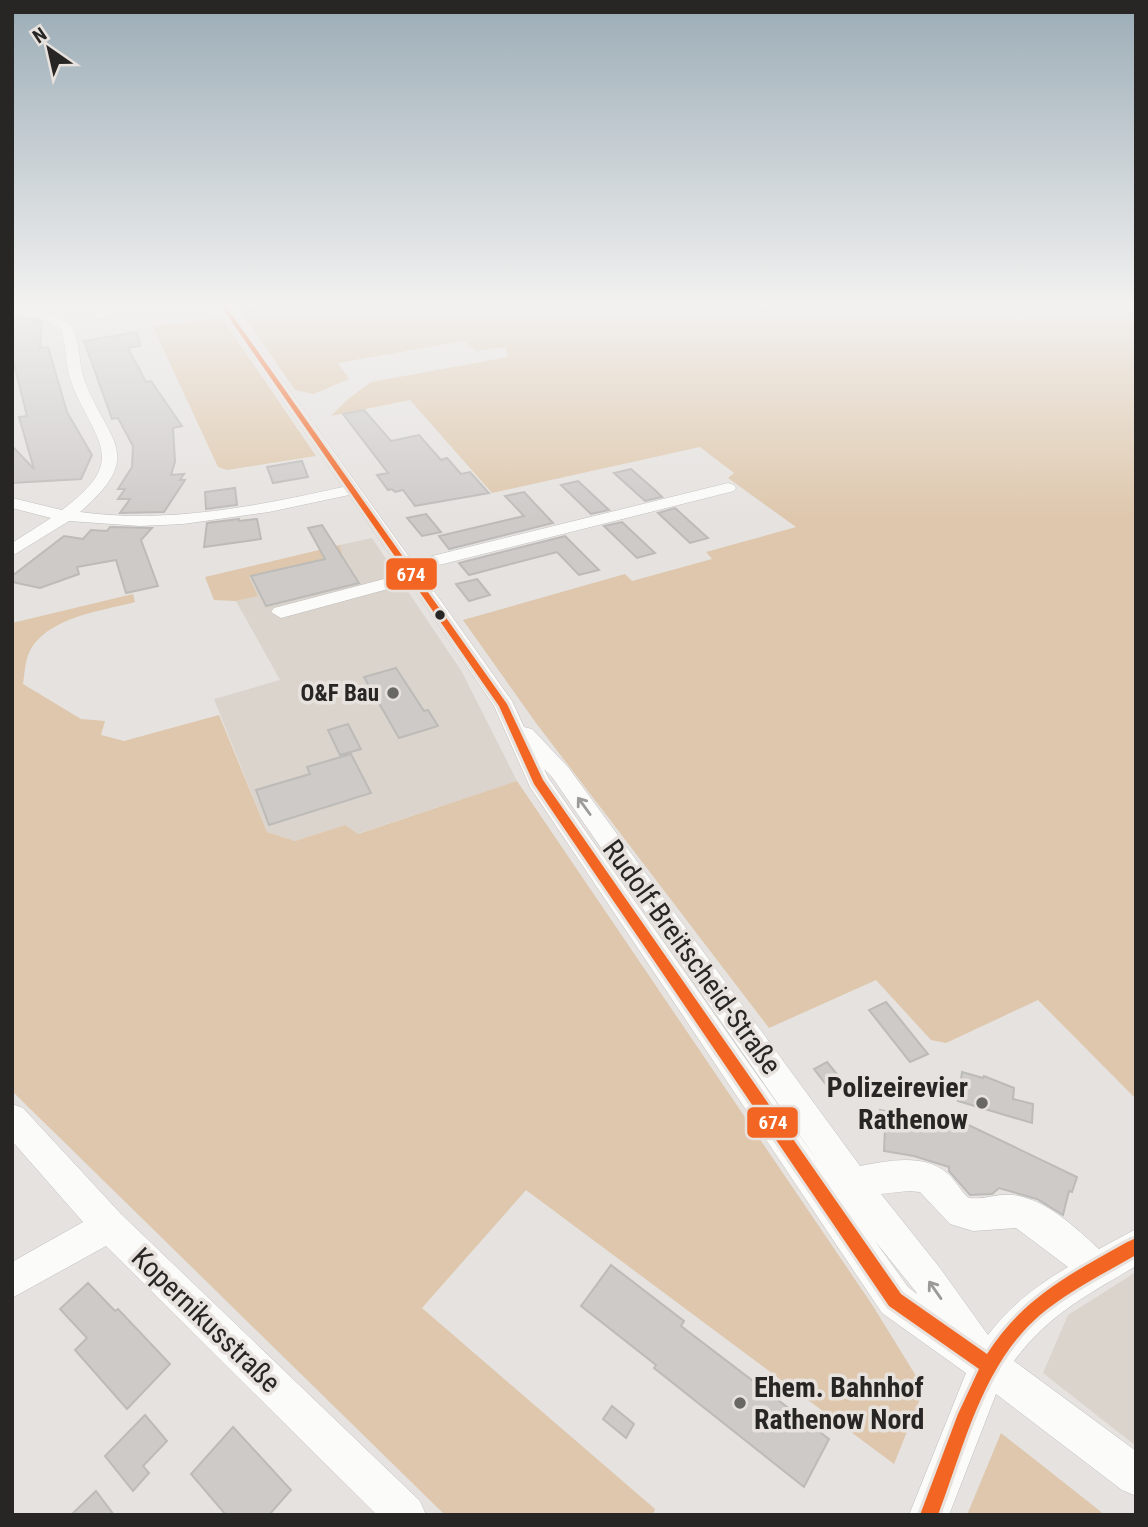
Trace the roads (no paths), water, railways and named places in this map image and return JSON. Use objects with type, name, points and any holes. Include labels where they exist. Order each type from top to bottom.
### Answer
[{"type":"street","points":[[12,551],[78,506],[103,480],[110,467],[111,449],[76,376]]},
{"type":"street","name":"Rudolf-Breitscheid-Straße","points":[[273,376],[412,571],[513,722],[560,772],[854,1183],[988,1365]]},
{"type":"street","points":[[281,612],[412,571],[728,488]]},
{"type":"street","points":[[12,503],[64,516],[136,521],[210,517],[262,510],[354,489]]},
{"type":"street","name":"Rudolf-Breitscheid-Straße","points":[[513,722],[538,781],[895,1300],[988,1365]]},
{"type":"street","name":"Kopernikusstraße","points":[[12,1118],[109,1226],[406,1515]]},
{"type":"street","points":[[854,1183],[914,1175],[935,1184],[952,1206],[965,1214],[982,1216],[1000,1210],[1018,1211],[1075,1249],[1096,1269]]},
{"type":"street","points":[[12,1281],[109,1226]]},
{"type":"street","points":[[929,1515],[988,1365],[1020,1324],[1047,1300],[1136,1246]]},
{"type":"street","points":[[988,1365],[1136,1476]]},
{"type":"place","name":"O&F Bau","points":[[393,693]]},
{"type":"place","name":"Polizeirevier Rathenow","points":[[982,1103]]},
{"type":"place","name":"Ehem. Bahnhof Rathenow Nord","points":[[740,1403]]}]
